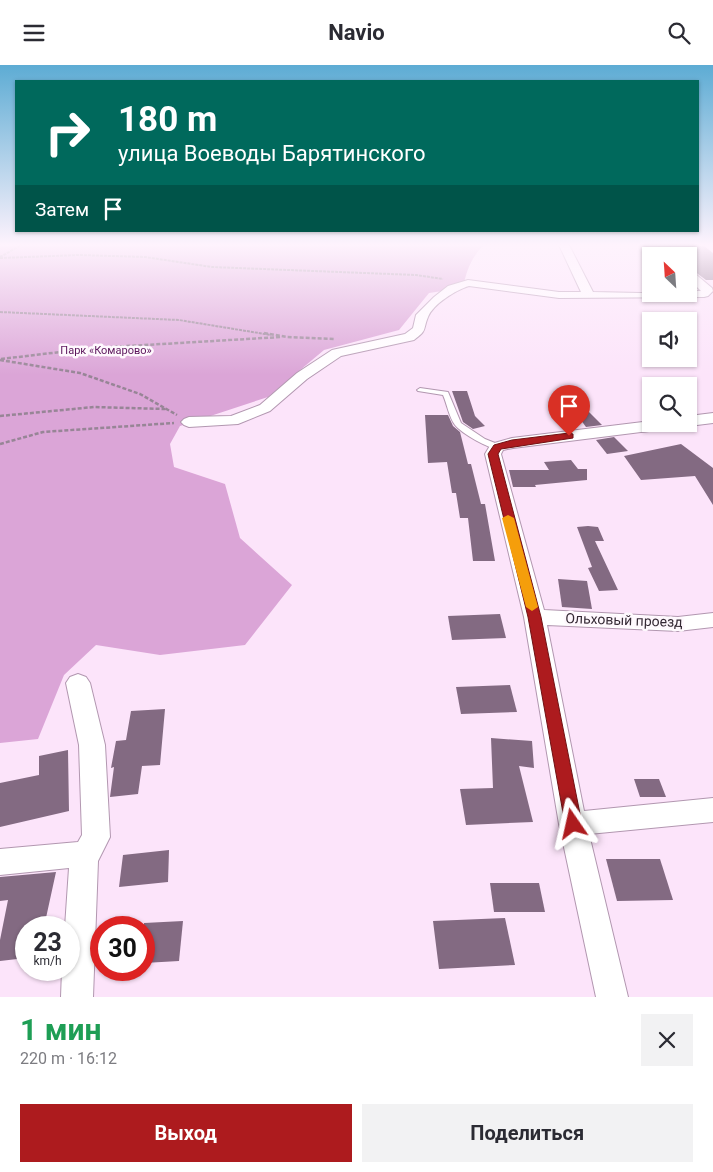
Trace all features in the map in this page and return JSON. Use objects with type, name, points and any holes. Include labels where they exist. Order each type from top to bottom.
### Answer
[{"type":"street","points":[[189,421],[233,421],[265,408],[302,376],[337,353],[410,337],[419,330],[422,315],[451,288]]},
{"type":"street","points":[[509,288],[559,295],[642,295]]},
{"type":"street","points":[[586,288],[589,295]]},
{"type":"street","points":[[698,294],[704,294],[708,290],[706,288]]},
{"type":"street","points":[[697,420],[713,418]]},
{"type":"street","points":[[612,997],[573,824],[535,617],[493,454],[497,447],[512,443],[642,427]]},
{"type":"street","name":"Ольховый проезд","points":[[535,617],[678,624],[713,619]]},
{"type":"street","points":[[77,997],[84,857],[96,837],[92,745],[78,683]]},
{"type":"street","points":[[573,824],[713,810]]},
{"type":"street","points":[[0,862],[86,854]]},
{"type":"lane","points":[[420,390],[446,393],[458,424],[482,441],[497,447]]},
{"type":"path","points":[[0,312],[179,320],[287,337]]},
{"type":"path","points":[[0,360],[94,349],[287,337],[335,339]]},
{"type":"path","points":[[0,360],[80,373],[140,394],[189,421]]},
{"type":"path","points":[[0,416],[94,407],[167,409]]},
{"type":"path","points":[[0,444],[43,431],[189,421]]},
{"type":"green space","name":"Парк «Комарово»","points":[[0,288],[460,288],[429,293],[399,330],[324,350],[268,397],[180,426],[170,444],[174,467],[225,484],[240,538],[292,585],[245,645],[160,655],[96,645],[64,675],[38,739],[0,743]]},
{"type":"building","points":[[452,391],[467,391],[475,416],[485,426],[473,429],[463,422]]},
{"type":"building","points":[[579,402],[602,425],[586,427],[572,408]]},
{"type":"building","points":[[425,415],[448,415],[453,426],[460,432],[468,464],[471,464],[481,504],[485,504],[495,561],[473,561],[468,518],[460,518],[456,493],[452,493],[447,462],[428,463]]},
{"type":"building","points":[[614,437],[628,451],[607,454],[596,440]]},
{"type":"building","points":[[681,444],[713,468],[713,505],[695,476],[641,480],[624,456]]},
{"type":"building","points":[[571,460],[578,469],[587,469],[587,480],[535,485],[536,487],[513,487],[509,470],[549,470],[544,462]]},
{"type":"building","points":[[577,527],[598,527],[604,541],[595,541],[618,590],[599,591],[588,568],[592,567]]},
{"type":"building","points":[[558,579],[587,581],[592,609],[562,607]]},
{"type":"building","points":[[500,614],[506,638],[452,640],[448,616]]},
{"type":"building","points":[[510,685],[517,712],[461,714],[456,687]]},
{"type":"building","points":[[165,709],[160,765],[142,766],[138,794],[110,797],[114,767],[111,768],[116,741],[126,740],[131,711]]},
{"type":"building","points":[[491,738],[532,741],[534,768],[519,766],[533,822],[466,825],[460,789],[493,788]]},
{"type":"building","points":[[68,750],[69,811],[0,827],[0,783],[39,775],[39,756]]},
{"type":"building","points":[[634,779],[659,779],[666,797],[640,797]]},
{"type":"building","points":[[169,850],[168,882],[119,887],[123,855]]},
{"type":"building","points":[[606,859],[660,859],[673,900],[617,901]]},
{"type":"building","points":[[56,872],[46,916],[15,916],[15,959],[0,961],[0,940],[8,900],[0,901],[0,877]]},
{"type":"building","points":[[490,883],[539,883],[545,912],[494,912]]},
{"type":"building","points":[[505,918],[515,965],[439,969],[433,921]]},
{"type":"building","points":[[183,921],[179,961],[155,962],[155,922]]},
{"type":"slow traffic","points":[[508,518],[532,607]]},
{"type":"route","points":[[569,436],[512,443],[497,447],[493,454],[535,617],[573,824]]}]
